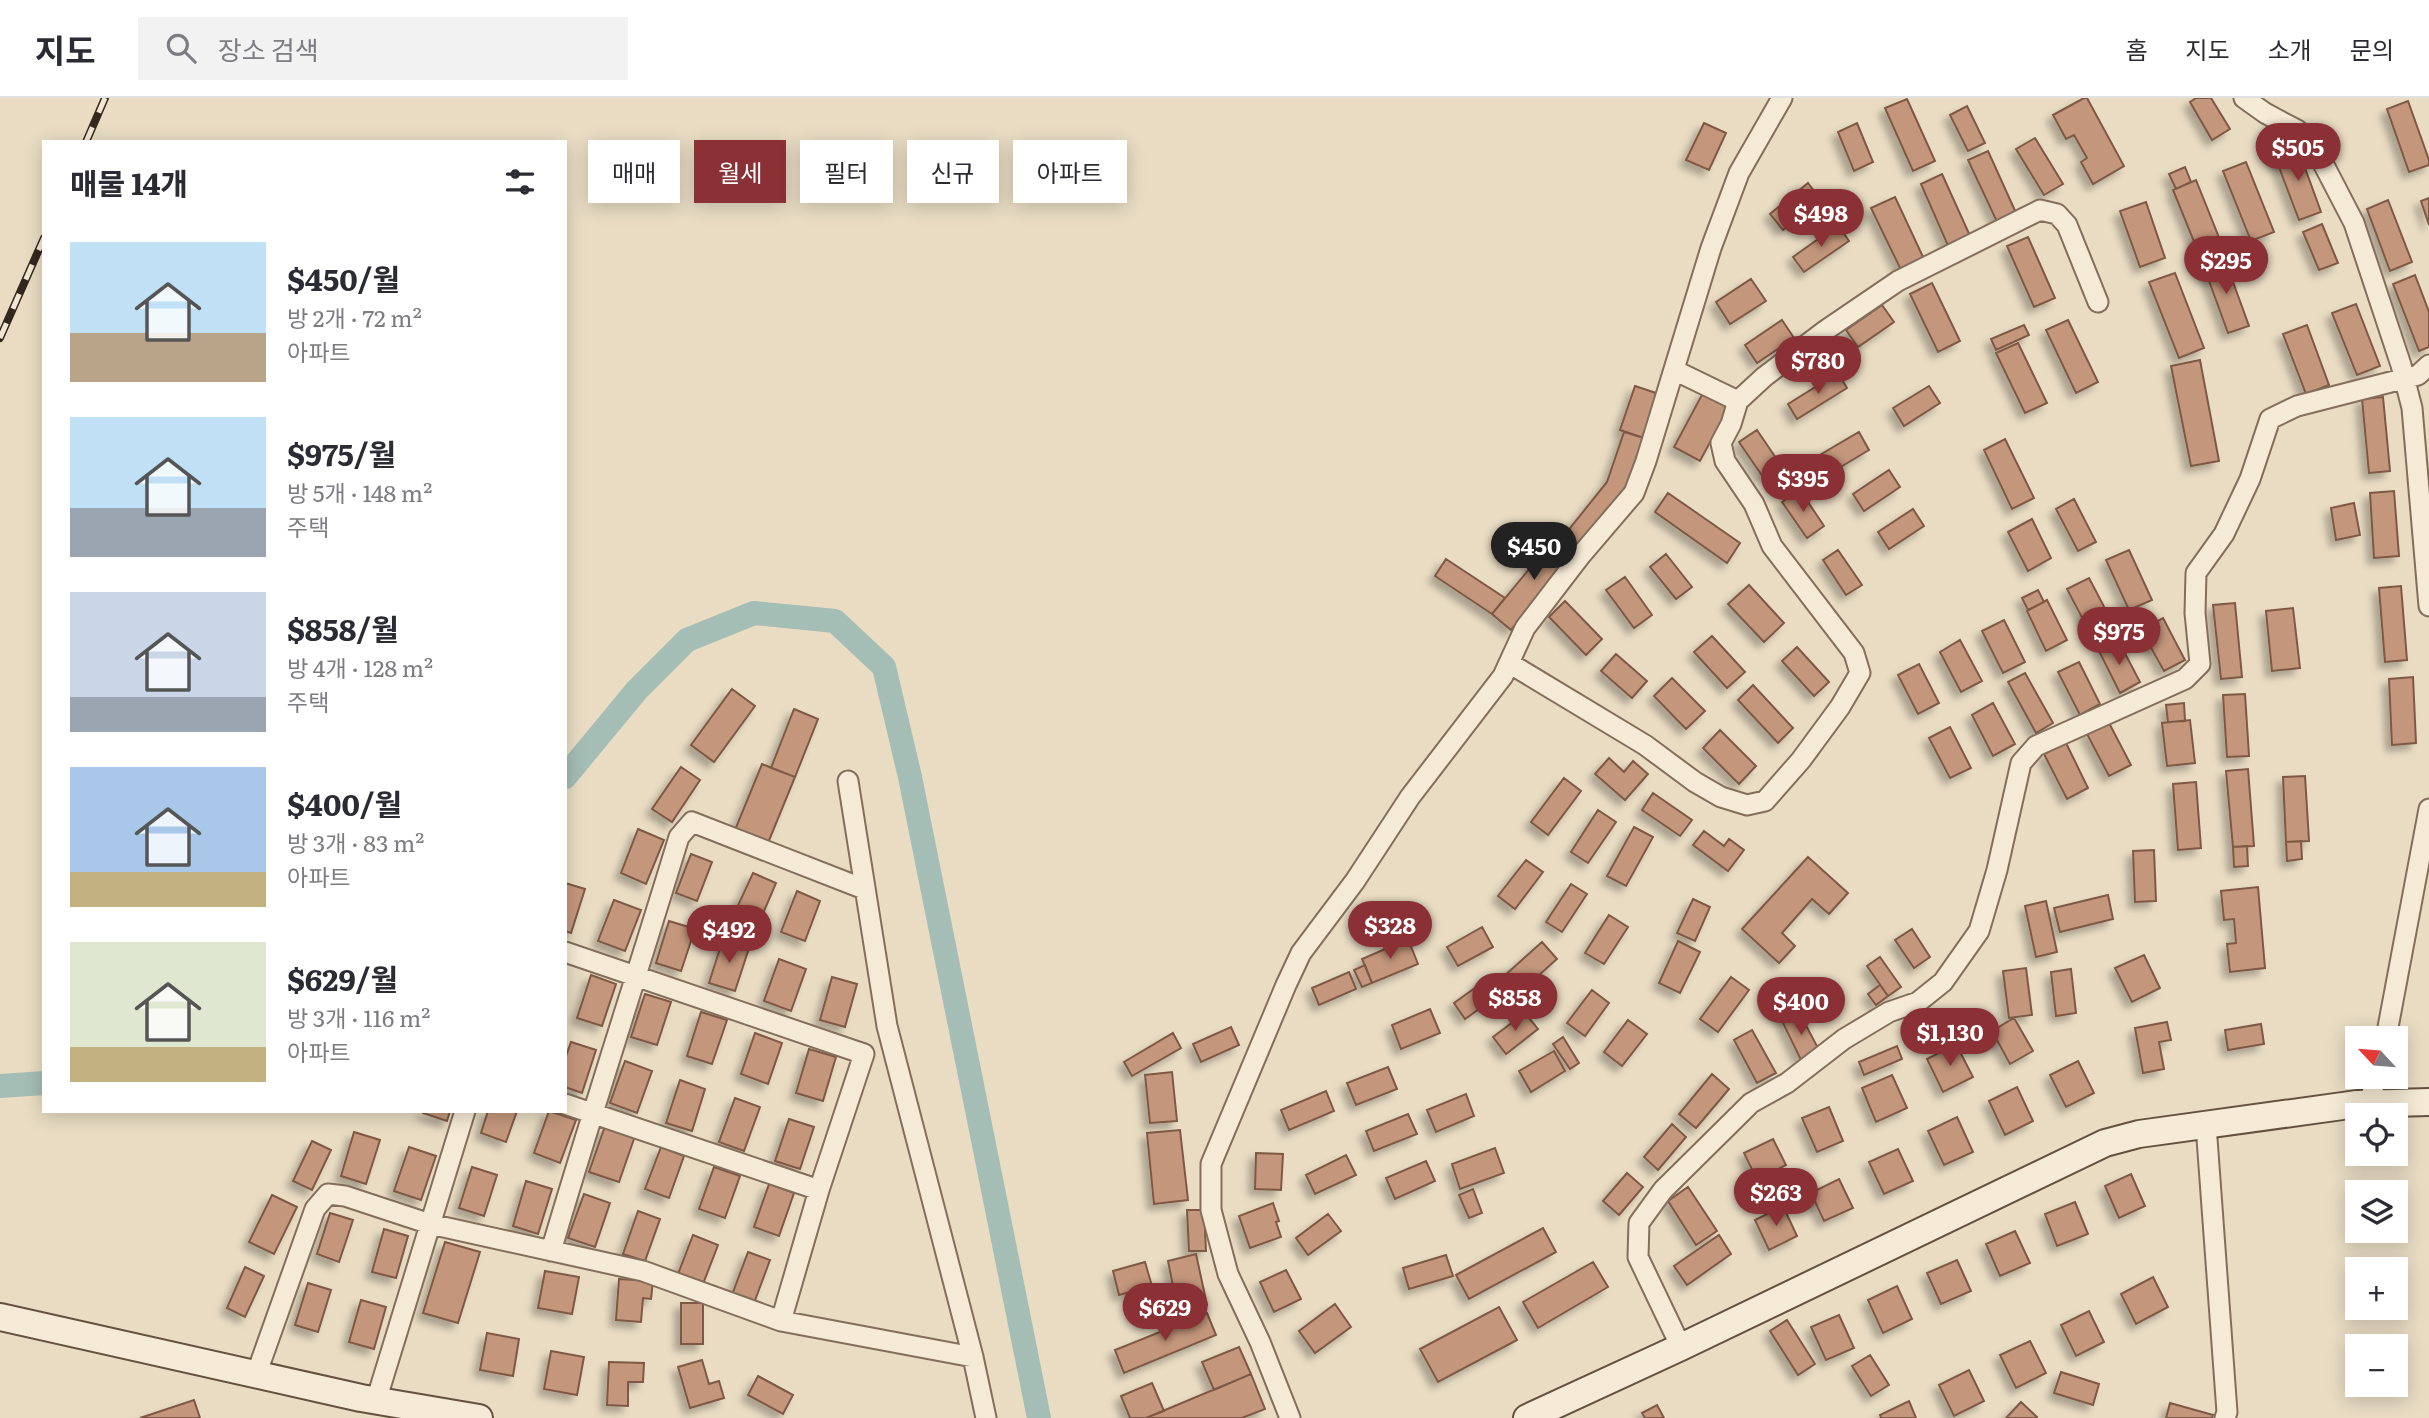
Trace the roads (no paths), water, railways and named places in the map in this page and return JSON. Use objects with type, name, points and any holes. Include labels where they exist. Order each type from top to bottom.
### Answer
[{"type":"main road","points":[[2369,1103],[2429,1102]]},
{"type":"main road","points":[[1527,1418],[2105,1143],[2138,1134],[2345,1106]]},
{"type":"main road","points":[[0,1317],[376,1401],[479,1418]]},
{"type":"street","points":[[1290,1418],[1261,1342],[1228,1274],[1211,1210],[1211,1164],[1301,953],[1355,881],[1410,797],[1503,676],[1525,628],[1580,555],[1634,493],[1711,248],[1739,173],[1782,98]]},
{"type":"street","points":[[2244,98],[2297,130],[2313,144],[2354,223],[2412,408],[2429,606]]},
{"type":"street","points":[[1508,663],[1645,744],[1695,782],[1721,797],[1747,805],[1765,801],[1801,760],[1840,707],[1860,673],[1854,653],[1772,546],[1754,505],[1725,461],[1721,443],[1731,424],[1738,401],[1764,377],[1826,330],[1898,281],[2040,210],[2057,214],[2067,225],[2098,302]]},
{"type":"street","points":[[1681,1347],[1638,1257],[1639,1223],[1647,1212],[1663,1191],[1751,1103],[1787,1083],[1844,1039],[1889,1012],[1918,1002],[1943,982],[1979,931],[1997,870],[2021,763],[2036,746],[2185,679],[2200,664],[2195,613],[2196,573],[2224,534],[2250,479],[2270,419],[2297,406],[2418,375],[2429,365]]},
{"type":"street","points":[[1674,370],[1738,401]]},
{"type":"street","points":[[848,781],[887,1026],[986,1418]]},
{"type":"street","points":[[2388,1026],[2429,809]]},
{"type":"street","points":[[551,1251],[679,837],[692,822],[864,888]]},
{"type":"street","points":[[567,954],[864,1054],[819,1190],[781,1321]]},
{"type":"street","points":[[2369,1103],[2373,1089]]},
{"type":"street","points":[[567,1105],[819,1190]]},
{"type":"street","points":[[376,1401],[464,1113]]},
{"type":"street","points":[[2206,1125],[2220,1301],[2227,1412],[2225,1418]]},
{"type":"street","points":[[256,1375],[315,1209],[328,1194],[345,1196],[430,1224],[643,1271],[781,1321],[972,1357]]},
{"type":"waterway","points":[[567,775],[637,690],[687,640],[754,613],[835,621],[884,667],[910,777],[1039,1418]]},
{"type":"waterway","points":[[0,1086],[42,1083]]},
{"type":"railway","points":[[87,140],[105,98]]},
{"type":"railway","points":[[0,338],[42,243]]}]
